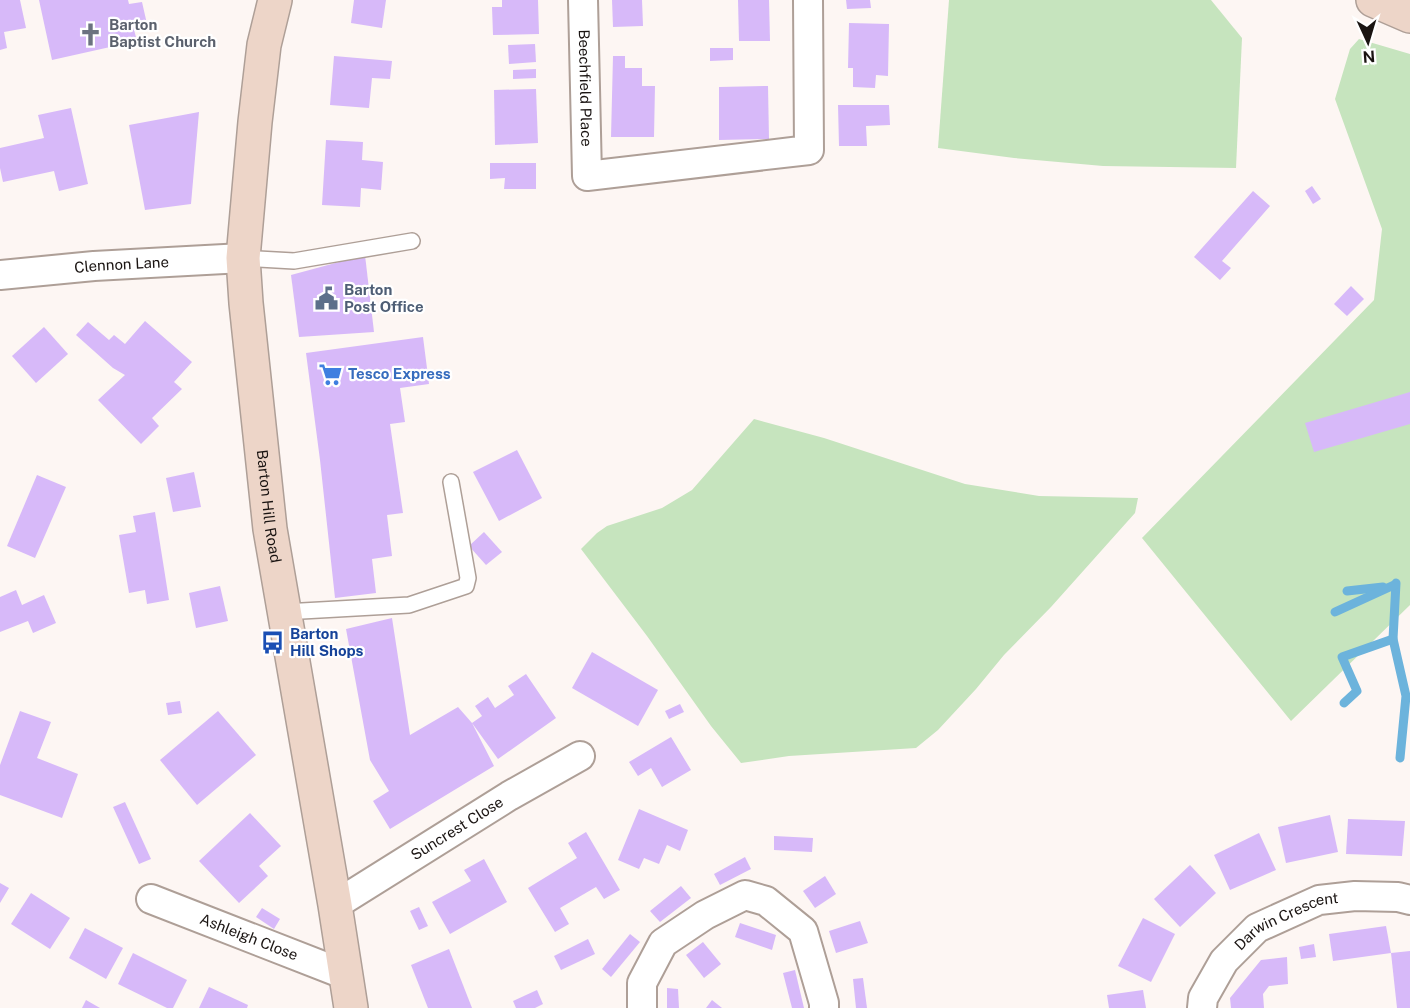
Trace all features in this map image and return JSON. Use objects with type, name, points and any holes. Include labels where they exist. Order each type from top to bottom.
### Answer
[{"type":"street","name":"Barton Hill Road","points":[[275,0],[264,45],[243,258],[246,303],[270,529],[351,1008]]},
{"type":"street","name":"Beechfield Place","points":[[583,0],[587,176],[809,150],[807,0]]},
{"type":"street","points":[[1373,0],[1410,16]]},
{"type":"street","name":"Clennon Lane","points":[[6,280],[94,266],[243,258]]},
{"type":"street","name":"Suncrest Close","points":[[335,905],[509,796],[580,756]]},
{"type":"street","points":[[642,1008],[642,983],[663,943],[705,915],[745,895],[766,902],[803,931],[824,1008]]},
{"type":"street","name":"Darwin Crescent","points":[[1202,1008],[1203,998],[1224,961],[1257,928],[1319,900],[1355,896],[1398,897],[1410,900]]},
{"type":"street","name":"Ashleigh Close","points":[[151,899],[346,975]]},
{"type":"lane","points":[[243,258],[294,261],[412,241]]},
{"type":"lane","points":[[284,612],[410,605],[466,586],[468,578],[451,482]]},
{"type":"green space","points":[[949,0],[1211,0],[1242,38],[1236,168],[1103,166],[938,148]]},
{"type":"green space","points":[[1359,39],[1410,54],[1410,605],[1291,721],[1142,538],[1374,300],[1382,229],[1335,99],[1350,49]]},
{"type":"green space","points":[[754,419],[824,438],[965,484],[1039,496],[1138,498],[1135,513],[938,730],[916,748],[789,756],[741,763],[711,726],[581,549],[607,526],[662,508],[692,490]]},
{"type":"building","points":[[0,0],[20,0],[26,28],[4,32],[7,48],[0,50]]},
{"type":"building","name":"Barton Baptist Church","points":[[39,0],[128,0],[129,4],[142,2],[147,24],[133,26],[137,41],[52,60]]},
{"type":"building","points":[[354,0],[386,0],[382,28],[351,23]]},
{"type":"building","points":[[502,0],[538,0],[539,34],[493,35],[492,7],[502,7]]},
{"type":"building","points":[[612,0],[642,0],[643,26],[613,27]]},
{"type":"building","points":[[738,0],[769,0],[770,41],[739,41]]},
{"type":"building","points":[[846,0],[870,0],[871,8],[847,9]]},
{"type":"building","points":[[849,23],[889,24],[888,76],[876,75],[875,88],[853,87],[853,68],[848,68]]},
{"type":"building","points":[[535,44],[536,62],[509,64],[508,45]]},
{"type":"building","points":[[710,48],[733,48],[733,60],[710,61]]},
{"type":"building","points":[[334,56],[392,61],[390,79],[372,78],[369,108],[330,105]]},
{"type":"building","points":[[613,56],[625,56],[625,68],[642,68],[642,86],[655,86],[654,137],[611,137]]},
{"type":"building","points":[[536,69],[536,78],[513,79],[513,70]]},
{"type":"building","points":[[768,86],[769,139],[719,140],[719,87]]},
{"type":"building","points":[[536,89],[538,143],[495,145],[494,90]]},
{"type":"building","points":[[838,105],[889,105],[890,125],[866,126],[867,146],[839,146]]},
{"type":"building","points":[[71,108],[88,184],[59,191],[54,171],[3,182],[0,148],[44,138],[38,115]]},
{"type":"building","points":[[199,112],[191,204],[145,210],[129,125]]},
{"type":"building","points":[[326,140],[363,142],[362,160],[383,162],[381,190],[361,188],[360,207],[322,205]]},
{"type":"building","points":[[490,163],[536,163],[536,189],[504,189],[505,178],[490,179]]},
{"type":"building","points":[[1312,186],[1321,199],[1313,204],[1305,191]]},
{"type":"building","points":[[1253,191],[1270,206],[1222,261],[1231,268],[1220,280],[1194,257]]},
{"type":"building","points":[[365,255],[374,332],[299,337],[291,275]]},
{"type":"building","points":[[1351,286],[1364,299],[1347,316],[1334,304]]},
{"type":"building","points":[[145,321],[192,362],[174,382],[182,389],[152,418],[159,426],[141,444],[98,400],[125,375],[113,368],[76,335],[88,322],[109,340],[114,335],[125,344]]},
{"type":"building","points":[[44,327],[68,354],[36,383],[12,356]]},
{"type":"building","points":[[423,337],[429,384],[400,388],[405,422],[390,424],[403,513],[387,515],[392,556],[372,559],[376,593],[335,598],[306,353]]},
{"type":"building","points":[[1410,392],[1410,424],[1314,452],[1305,423]]},
{"type":"building","points":[[517,450],[542,498],[499,521],[473,472]]},
{"type":"building","points":[[194,472],[201,507],[173,512],[166,478]]},
{"type":"building","points":[[37,475],[66,487],[35,558],[7,546]]},
{"type":"building","points":[[155,512],[169,600],[147,604],[145,590],[129,593],[119,535],[136,532],[133,516]]},
{"type":"building","points":[[484,532],[502,552],[486,565],[469,546]]},
{"type":"building","points":[[220,586],[228,621],[196,628],[189,593]]},
{"type":"building","points":[[16,590],[22,605],[44,595],[56,623],[33,633],[28,621],[0,632],[0,597]]},
{"type":"building","points":[[392,618],[410,735],[458,707],[472,723],[494,766],[390,829],[373,801],[389,791],[370,760],[346,629]]},
{"type":"building","points":[[592,652],[658,690],[638,726],[572,688]]},
{"type":"building","points":[[526,674],[556,718],[498,759],[472,723],[482,716],[475,706],[488,697],[495,708],[514,695],[508,686]]},
{"type":"building","points":[[180,701],[182,713],[168,715],[166,703]]},
{"type":"building","points":[[680,704],[684,712],[669,719],[665,711]]},
{"type":"building","points":[[20,711],[51,722],[37,758],[78,774],[62,818],[0,795],[0,765]]},
{"type":"building","points":[[218,711],[256,755],[197,805],[160,760]]},
{"type":"building","points":[[671,737],[691,770],[662,787],[651,768],[638,776],[629,762]]},
{"type":"building","points":[[125,802],[151,859],[139,864],[113,807]]},
{"type":"building","points":[[639,809],[688,830],[680,851],[667,845],[659,864],[644,858],[639,869],[618,860]]},
{"type":"building","points":[[250,813],[281,846],[259,866],[268,876],[239,903],[199,861]]},
{"type":"building","points":[[1330,815],[1338,852],[1286,863],[1278,827]]},
{"type":"building","points":[[1348,819],[1405,821],[1402,856],[1346,854]]},
{"type":"building","points":[[586,832],[620,890],[604,899],[596,887],[560,908],[569,924],[555,932],[528,888],[577,858],[568,843]]},
{"type":"building","points":[[1259,833],[1276,870],[1230,890],[1214,855]]},
{"type":"building","points":[[774,836],[813,838],[812,852],[774,850]]},
{"type":"building","points":[[745,857],[751,869],[720,885],[714,874]]},
{"type":"building","points":[[484,859],[507,902],[450,934],[432,902],[471,881],[464,870]]},
{"type":"building","points":[[1190,865],[1216,893],[1180,927],[1154,899]]},
{"type":"building","points":[[825,876],[836,894],[815,908],[803,891]]},
{"type":"building","points":[[0,883],[9,888],[0,903]]},
{"type":"building","points":[[681,886],[691,898],[660,922],[650,911]]},
{"type":"building","points":[[31,893],[70,918],[50,949],[11,924]]},
{"type":"building","points":[[419,907],[428,926],[419,930],[410,911]]},
{"type":"building","points":[[262,908],[280,919],[274,929],[256,917]]},
{"type":"building","points":[[1143,918],[1175,934],[1151,982],[1118,966]]},
{"type":"building","points":[[860,921],[868,943],[836,953],[829,931]]},
{"type":"building","points":[[740,923],[776,935],[772,950],[735,937]]},
{"type":"building","points":[[1386,926],[1391,953],[1333,961],[1329,934]]},
{"type":"building","points":[[85,928],[123,948],[106,979],[69,958]]},
{"type":"building","points":[[630,934],[640,942],[611,977],[602,969]]},
{"type":"building","points":[[588,939],[595,954],[561,970],[554,956]]},
{"type":"building","points":[[703,942],[721,964],[704,978],[686,955]]},
{"type":"building","points":[[1314,944],[1316,957],[1301,959],[1299,947]]},
{"type":"building","points":[[449,949],[472,1008],[428,1008],[411,965]]},
{"type":"building","points":[[1410,951],[1410,1008],[1397,1008],[1391,953]]},
{"type":"building","points":[[133,953],[187,980],[173,1008],[167,1008],[118,984]]},
{"type":"building","points":[[1287,957],[1288,984],[1269,986],[1263,994],[1264,1008],[1231,1008],[1230,998],[1261,960]]},
{"type":"building","points":[[795,970],[804,1008],[792,1008],[783,973]]},
{"type":"building","points":[[863,978],[867,1008],[856,1008],[853,979]]},
{"type":"building","points":[[209,987],[248,1005],[247,1008],[199,1008]]},
{"type":"building","points":[[667,988],[678,989],[679,1008],[667,1008]]},
{"type":"building","points":[[537,990],[543,1004],[535,1008],[516,1008],[513,1001]]},
{"type":"building","points":[[1143,990],[1146,1008],[1109,1008],[1107,995]]},
{"type":"building","points":[[86,1000],[100,1008],[82,1008]]},
{"type":"building","points":[[712,1000],[722,1008],[706,1008]]},
{"type":"waterway","points":[[1396,583],[1393,639],[1406,696],[1400,758]]},
{"type":"waterway","points":[[1335,612],[1394,585]]},
{"type":"waterway","points":[[1347,591],[1383,587]]},
{"type":"waterway","points":[[1344,703],[1357,691],[1342,657],[1393,639]]},
{"type":"place","name":"Barton Baptist Church","points":[[91,34]]},
{"type":"place","name":"Barton Post Office","points":[[326,299]]},
{"type":"place","name":"Tesco Express","points":[[330,374]]},
{"type":"place","name":"Barton Hill Shops","points":[[272,643]]}]
